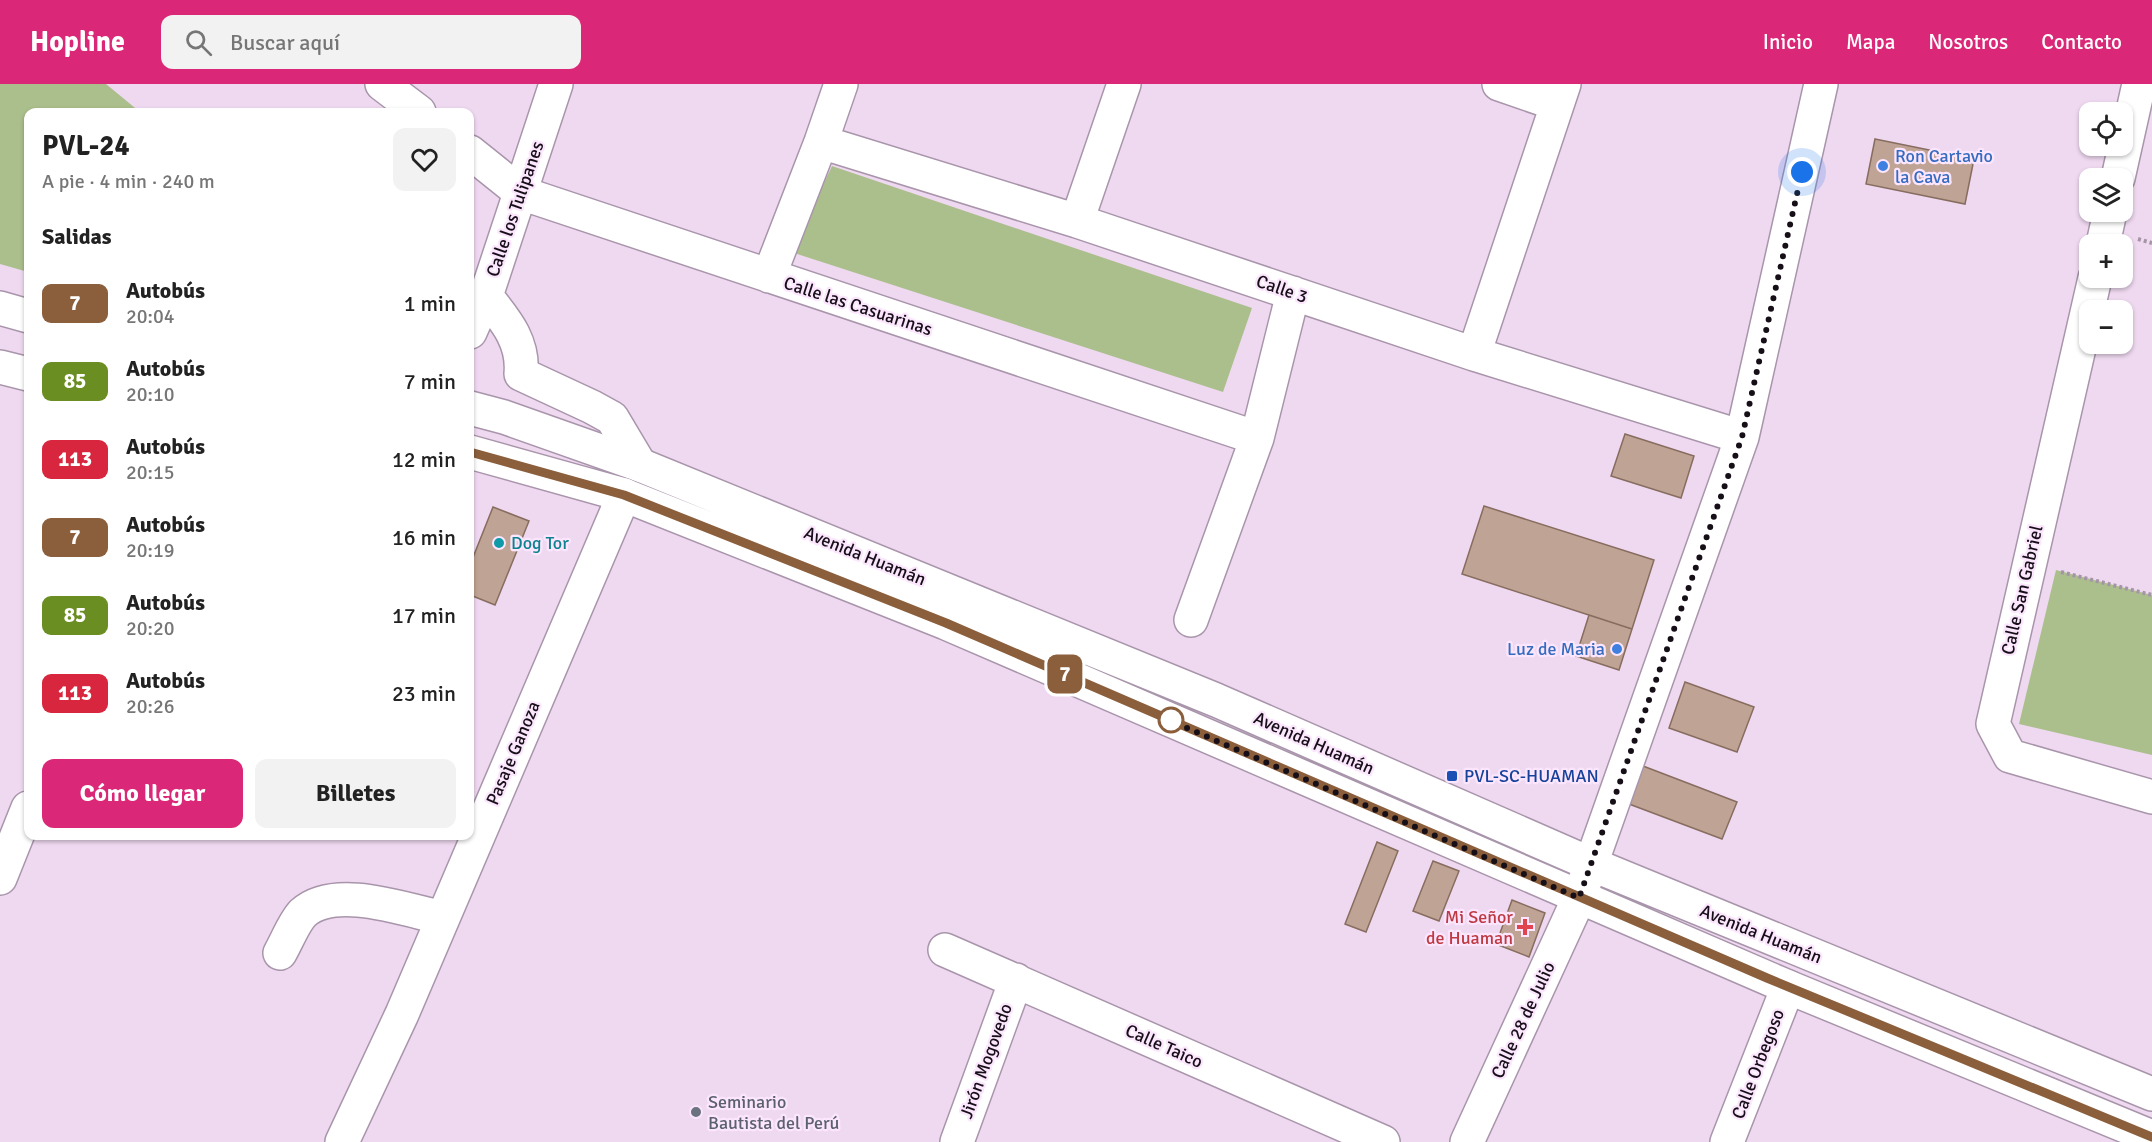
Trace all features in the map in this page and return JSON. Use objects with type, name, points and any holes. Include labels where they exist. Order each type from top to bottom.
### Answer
[{"type":"street","points":[[382,84],[414,108]]},
{"type":"street","name":"Calle los Tulipanes","points":[[474,323],[486,296],[556,84]]},
{"type":"street","points":[[769,276],[822,142],[841,84]]},
{"type":"street","points":[[1077,221],[1124,84]]},
{"type":"street","points":[[1474,354],[1561,94],[1499,84]]},
{"type":"street","name":"Calle 28 de Julio","points":[[1467,1142],[1579,898],[1742,437],[1821,84]]},
{"type":"street","points":[[2120,168],[2139,84]]},
{"type":"street","name":"Calle 3","points":[[822,142],[1077,221],[1474,354],[1742,437]]},
{"type":"street","name":"Calle las Casuarinas","points":[[474,155],[521,193],[1257,438]]},
{"type":"street","name":"Calle San Gabriel","points":[[2093,288],[1993,724],[2010,756],[2152,797]]},
{"type":"street","points":[[1191,620],[1257,438],[1293,293]]},
{"type":"street","points":[[486,296],[512,328],[522,366],[504,417]]},
{"type":"street","points":[[0,308],[24,315]]},
{"type":"street","points":[[0,367],[24,373]]},
{"type":"street","points":[[521,374],[612,418],[640,465]]},
{"type":"street","name":"Avenida Huamán","points":[[474,409],[504,417],[640,465],[1216,700],[1591,864],[2152,1094]]},
{"type":"street","name":"Avenida Huamán","points":[[474,453],[624,495],[946,623],[2135,1136]]},
{"type":"street","name":"Pasaje Ganoza","points":[[342,1142],[402,1014],[624,495]]},
{"type":"street","points":[[0,878],[24,818]]},
{"type":"street","points":[[279,953],[303,913],[324,901],[353,899],[443,918]]},
{"type":"street","name":"Calle Taico","points":[[945,950],[1383,1142]]},
{"type":"street","name":"Jirón Mogovedo","points":[[957,1142],[1016,980]]},
{"type":"street","name":"Calle Orbegoso","points":[[1727,1142],[1788,987]]},
{"type":"path","points":[[2029,563],[2152,595]]},
{"type":"green space","points":[[0,84],[106,84],[135,108],[24,108],[24,271],[0,264]]},
{"type":"green space","points":[[832,166],[1252,308],[1223,392],[791,252]]},
{"type":"green space","points":[[2056,570],[2152,595],[2152,755],[2019,724]]},
{"type":"building","points":[[1875,139],[1974,159],[1965,204],[1866,184]]},
{"type":"building","points":[[1625,434],[1694,456],[1681,498],[1611,476]]},
{"type":"building","points":[[1484,506],[1654,560],[1632,629],[1462,574]]},
{"type":"building","name":"Dog Tor","points":[[493,507],[529,521],[495,605],[474,597],[474,555]]},
{"type":"building","points":[[1589,615],[1632,629],[1619,670],[1576,656]]},
{"type":"building","points":[[1685,682],[1754,707],[1737,752],[1669,728]]},
{"type":"building","points":[[1643,766],[1737,802],[1722,839],[1629,804]]},
{"type":"building","points":[[1377,842],[1398,851],[1366,932],[1345,924]]},
{"type":"building","points":[[1433,861],[1459,871],[1439,921],[1413,911]]},
{"type":"building","points":[[1512,900],[1545,913],[1529,957],[1496,944]]},
{"type":"bus line","name":"7","points":[[474,453],[624,495],[946,623],[1579,898],[2152,1137]]},
{"type":"place","name":"Ron Cartavio la Cava","points":[[1883,166]]},
{"type":"place","name":"Dog Tor","points":[[499,543]]},
{"type":"place","name":"Luz de Maria","points":[[1617,649]]},
{"type":"place","name":"PVL-SC-HUAMAN","points":[[1452,776]]},
{"type":"place","name":"Mi Señor de Huaman","points":[[1525,927]]},
{"type":"place","name":"Seminario Bautista del Perú","points":[[696,1112]]},
{"type":"route","points":[[1171,720],[1164,718],[1579,898],[1742,437],[1802,172]]}]
